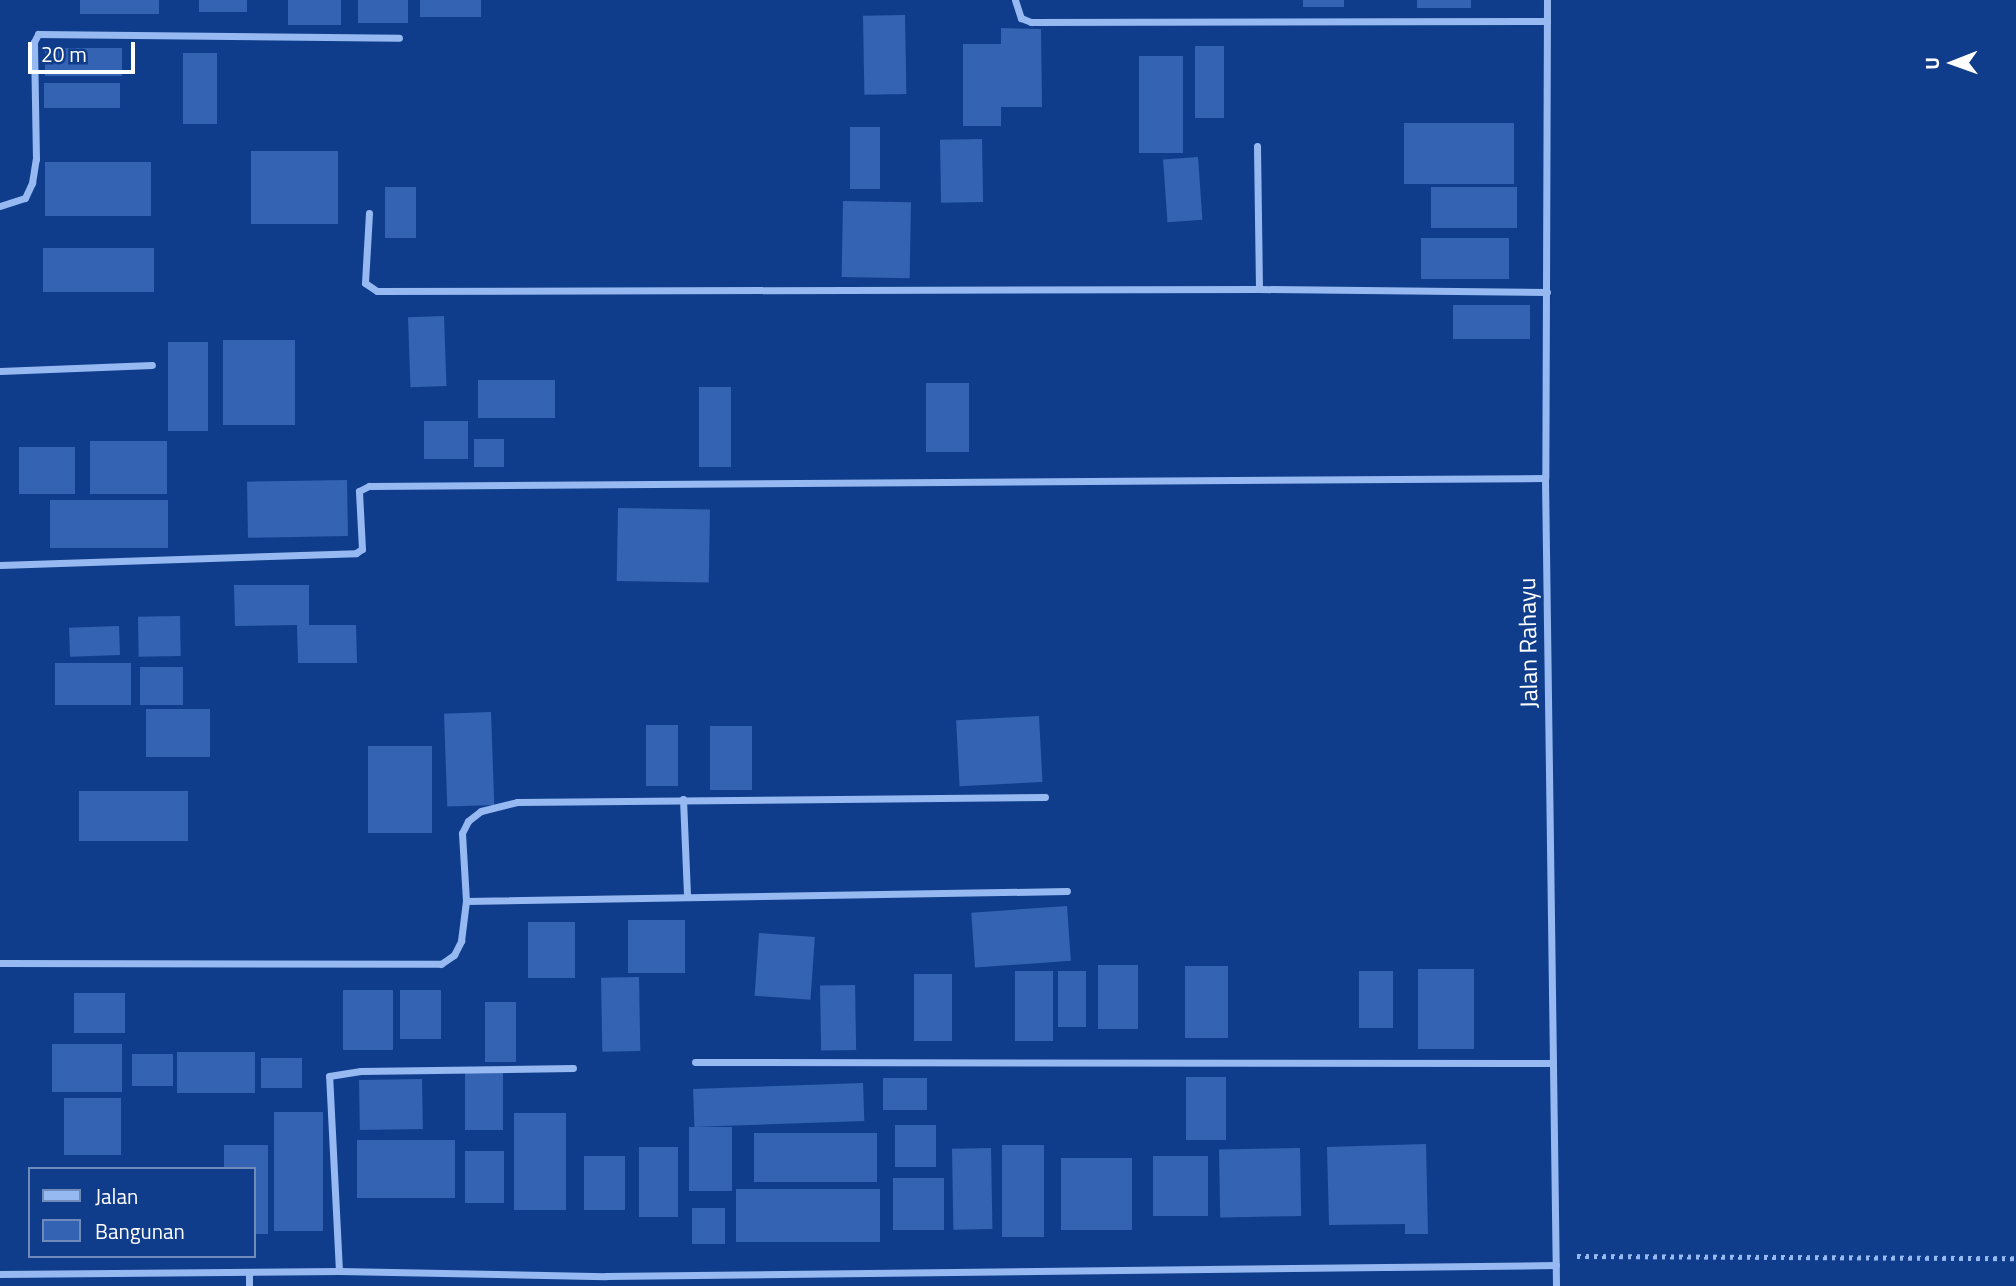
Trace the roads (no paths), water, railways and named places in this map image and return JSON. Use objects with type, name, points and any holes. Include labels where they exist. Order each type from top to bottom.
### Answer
[{"type":"street","points":[[1014,0],[1021,18],[1031,22],[1547,21]]},
{"type":"street","name":"Jalan Rahayu","points":[[1547,0],[1545,478],[1556,1286]]},
{"type":"street","points":[[0,206],[25,198],[32,183],[36,159],[34,42],[38,34],[399,38]]},
{"type":"street","points":[[1257,146],[1259,289]]},
{"type":"street","points":[[369,213],[365,283],[377,291],[1259,289],[1547,292]]},
{"type":"street","points":[[0,371],[152,365]]},
{"type":"street","points":[[0,565],[356,553],[362,549],[359,491],[369,486],[1545,478]]},
{"type":"street","points":[[0,963],[441,964],[454,955],[461,941],[466,901],[462,832],[468,821],[481,811],[517,802],[1045,797]]},
{"type":"street","points":[[682,799],[687,895]]},
{"type":"street","points":[[466,901],[687,895],[1067,891]]},
{"type":"street","points":[[695,1062],[1553,1063]]},
{"type":"street","points":[[339,1271],[329,1076],[361,1070],[573,1068]]},
{"type":"street","points":[[0,1274],[339,1271],[607,1276],[1556,1265]]},
{"type":"street","points":[[249,1272],[249,1286]]},
{"type":"street","points":[[606,1286],[607,1276]]}]
